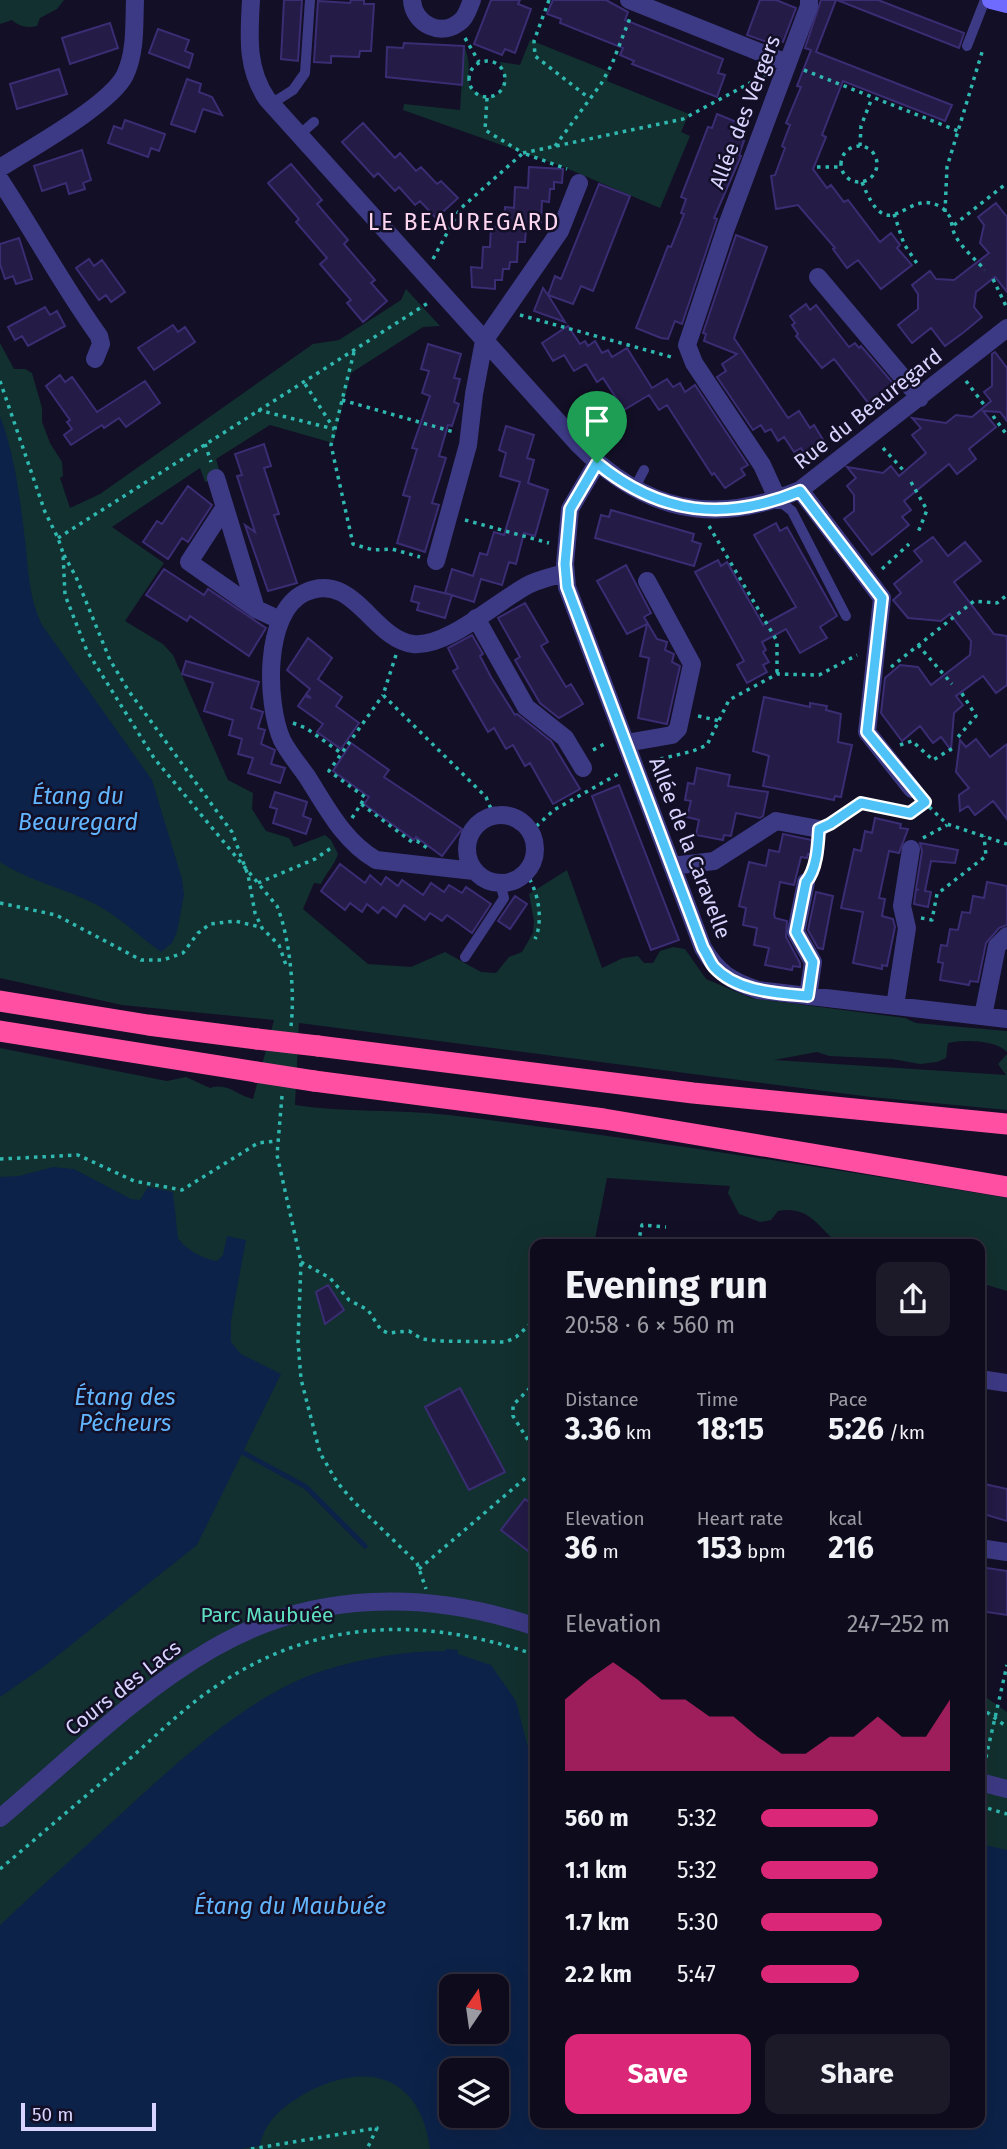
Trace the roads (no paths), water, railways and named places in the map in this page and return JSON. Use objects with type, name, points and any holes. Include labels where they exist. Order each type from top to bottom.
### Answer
[{"type":"highway","points":[[0,1000],[148,1025],[693,1093],[1007,1124]]},
{"type":"highway","points":[[0,1031],[256,1073],[604,1119],[1007,1188]]},
{"type":"main road","points":[[991,0],[1007,4]]},
{"type":"street","points":[[0,168],[105,99],[118,83],[124,75],[132,49],[135,0]]},
{"type":"street","name":"Rue du Beauregard","points":[[251,0],[251,61],[256,80],[271,104],[597,463],[634,489],[672,505],[699,509],[743,508],[778,500],[800,491],[1007,328]]},
{"type":"street","points":[[412,0],[413,12],[426,25],[436,28],[456,25],[464,18],[472,0]]},
{"type":"street","name":"Allée des Vergers","points":[[778,500],[762,465],[694,363],[687,345],[690,328],[809,0]]},
{"type":"street","points":[[632,1],[787,63]]},
{"type":"street","points":[[429,559],[468,445],[484,341],[560,231],[575,177]]},
{"type":"street","points":[[0,180],[43,247],[67,292],[99,336],[101,344],[95,359]]},
{"type":"street","points":[[818,277],[920,398]]},
{"type":"street","name":"Allée de la Caravelle","points":[[597,463],[570,509],[565,573],[572,602],[619,741],[672,866],[703,948],[715,968],[739,984],[758,990],[1007,1018]]},
{"type":"street","points":[[216,478],[256,609]]},
{"type":"street","points":[[800,491],[882,598],[867,732],[918,796]]},
{"type":"street","points":[[224,508],[189,562],[256,609],[280,620]]},
{"type":"street","points":[[474,871],[376,860],[361,852],[346,837],[282,740],[274,710],[272,657],[280,620],[292,600],[307,591],[329,589],[351,596],[393,637],[414,645],[438,640],[529,584],[565,573]]},
{"type":"street","points":[[619,741],[672,735],[678,729],[692,664],[647,581]]},
{"type":"street","points":[[476,618],[526,707],[565,738],[580,764]]},
{"type":"street","points":[[494,816],[513,818],[530,832],[534,852],[525,872],[510,882],[500,883],[490,882],[474,871],[469,861],[468,839],[481,822],[494,816]]},
{"type":"street","points":[[672,866],[714,861],[776,821],[819,829]]},
{"type":"street","points":[[895,1006],[908,928],[902,906],[911,849]]},
{"type":"street","points":[[806,882],[796,932],[813,962],[808,996]]},
{"type":"street","points":[[983,1016],[997,946],[1007,936]]},
{"type":"street","points":[[985,1380],[1007,1383]]},
{"type":"street","points":[[985,1549],[1007,1552]]},
{"type":"street","name":"Cours des Lacs","points":[[0,1818],[142,1698],[211,1649],[264,1623],[314,1609],[375,1602],[426,1601],[483,1611],[530,1626]]},
{"type":"street","points":[[985,1776],[1007,1789]]},
{"type":"lane","points":[[271,104],[293,90],[305,73],[310,0]]},
{"type":"lane","points":[[967,46],[985,0]]},
{"type":"lane","points":[[298,136],[314,122]]},
{"type":"lane","points":[[634,489],[644,470]]},
{"type":"lane","points":[[778,500],[792,511],[846,616]]},
{"type":"lane","points":[[465,957],[504,898],[500,883]]},
{"type":"water","name":"Étang du Beauregard","points":[[0,416],[16,477],[30,583],[37,614],[42,625],[152,780],[182,879],[184,895],[177,932],[172,943],[161,952],[104,909],[0,862]]},
{"type":"water","name":"Étang des Pêcheurs","points":[[53,1167],[74,1169],[131,1199],[140,1200],[148,1187],[173,1192],[178,1238],[190,1250],[206,1258],[217,1261],[223,1255],[227,1236],[246,1240],[231,1321],[231,1342],[241,1354],[281,1374],[197,1545],[42,1668],[0,1697],[0,1177],[19,1176]]},
{"type":"water","name":"Étang du Maubuée","points":[[458,1650],[458,1654],[491,1665],[516,1701],[530,1756],[530,2128],[985,2128],[985,1845],[1007,1850],[1007,2149],[430,2149],[425,2125],[416,2105],[404,2091],[371,2077],[352,2077],[330,2082],[284,2107],[267,2128],[260,2146],[240,2149],[0,2149],[0,1925],[191,1751],[242,1712],[269,1695],[325,1670],[399,1654]]},
{"type":"waterway","points":[[244,1453],[306,1487],[365,1546]]},
{"type":"district","name":"LE BEAUREGARD","points":[[464,222]]},
{"type":"park label","name":"Parc Maubuée","points":[[267,1615]]}]
